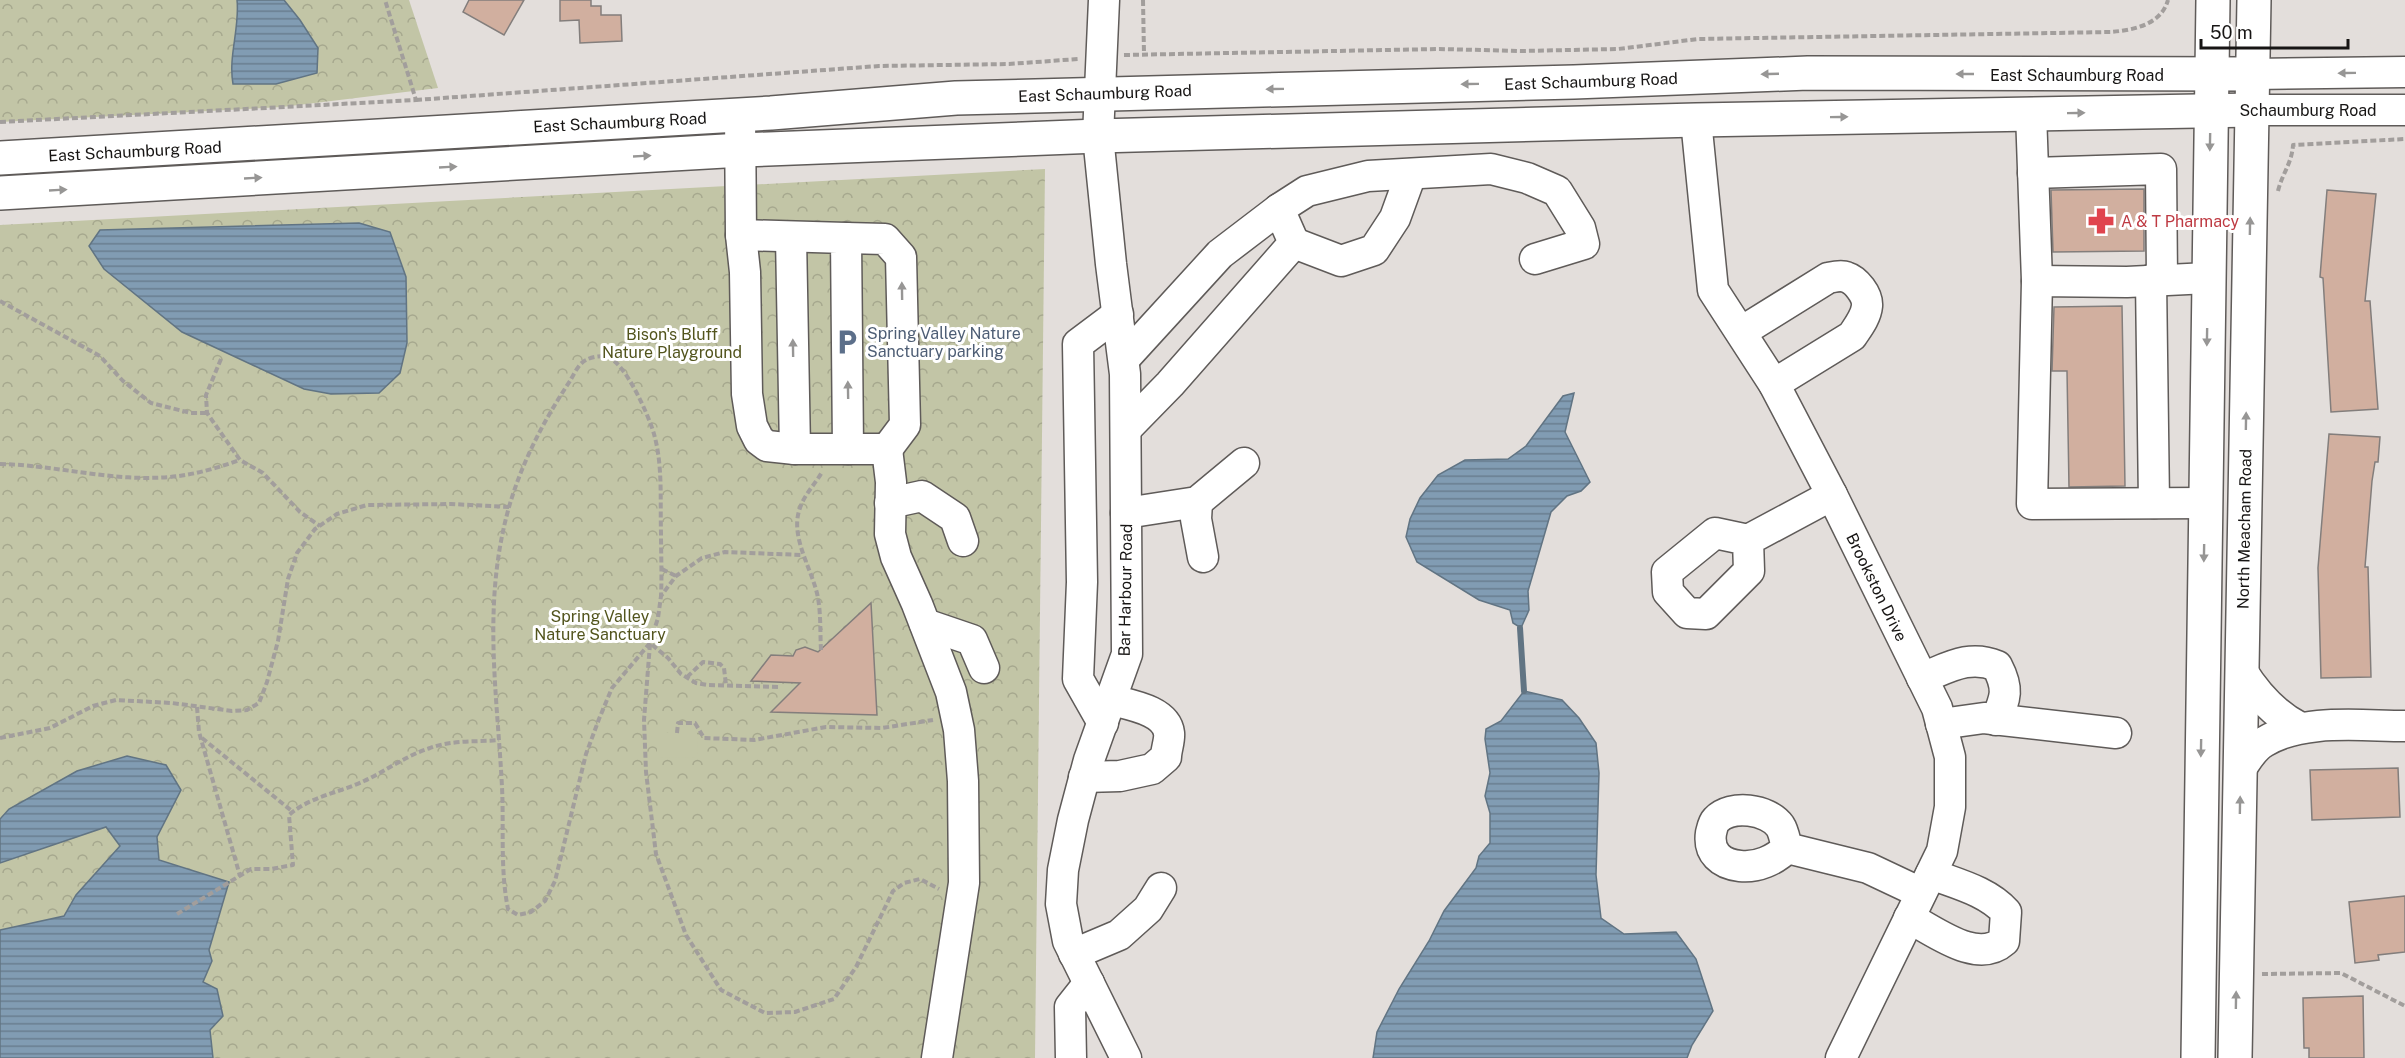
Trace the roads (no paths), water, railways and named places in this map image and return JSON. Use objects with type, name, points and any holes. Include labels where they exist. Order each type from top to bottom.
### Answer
[{"type":"main road","points":[[2198,1058],[2213,0]]},
{"type":"main road","name":"North Meacham Road","points":[[2235,1058],[2254,0]]},
{"type":"main road","name":"East Schaumburg Road","points":[[0,158],[740,116],[956,98],[1574,82],[1808,73],[2212,75]]},
{"type":"main road","points":[[2212,75],[2253,74]]},
{"type":"main road","name":"East Schaumburg Road","points":[[0,193],[742,150],[1098,136],[1696,120],[2210,110]]},
{"type":"main road","name":"Schaumburg Road","points":[[2210,110],[2253,110]]},
{"type":"street","name":"Bar Harbour Road","points":[[1104,0],[1098,136],[1124,359],[1127,654],[1084,777],[1067,850],[1061,904],[1068,941],[1126,1058]]},
{"type":"street","points":[[2253,74],[2405,72]]},
{"type":"street","name":"Schaumburg Road","points":[[2253,110],[2405,110]]},
{"type":"street","points":[[2031,114],[2037,280],[2032,504],[2205,503]]},
{"type":"street","points":[[740,116],[741,235],[745,272],[747,394],[752,426],[759,440],[767,446],[886,448]]},
{"type":"street","name":"Brookston Drive","points":[[1696,120],[1713,290],[1774,384],[1832,495],[1937,708],[1950,757],[1950,807],[1942,851],[1841,1058]]},
{"type":"street","points":[[1124,359],[1220,255],[1279,208],[1307,191],[1368,176],[1491,169],[1527,178],[1557,191],[1580,228],[1584,244],[1536,259]]},
{"type":"street","points":[[2033,173],[2161,170],[2156,280],[2154,503]]},
{"type":"street","points":[[1279,208],[1294,243],[1341,261],[1374,250],[1395,218],[1411,174]]},
{"type":"street","points":[[741,235],[885,239],[901,257],[905,425],[886,448],[891,482],[890,534],[896,557],[951,692],[960,740],[965,836],[964,883],[937,1058]]},
{"type":"street","points":[[791,237],[795,448]]},
{"type":"street","points":[[841,449],[846,238]]},
{"type":"street","points":[[1126,429],[1170,384],[1294,243]]},
{"type":"street","points":[[1741,332],[1828,278],[1844,275],[1856,282],[1865,297],[1867,306],[1861,324],[1852,336],[1774,384]]},
{"type":"street","points":[[2037,280],[2208,278]]},
{"type":"street","points":[[1084,777],[1120,776],[1152,769],[1166,757],[1169,732],[1163,719],[1143,708],[1108,711],[1078,679],[1082,582],[1078,344],[1118,314]]},
{"type":"street","points":[[1126,513],[1197,502],[1244,463]]},
{"type":"street","points":[[1748,540],[1832,495]]},
{"type":"street","points":[[890,503],[922,496],[955,518],[963,541]]},
{"type":"street","points":[[1197,502],[1196,519],[1203,557]]},
{"type":"street","points":[[925,624],[972,640],[984,668]]},
{"type":"street","points":[[1922,678],[1972,660],[1985,661],[1996,666],[2006,687],[2005,701],[1996,720]]},
{"type":"street","points":[[2242,671],[2253,688],[2280,717],[2300,727]]},
{"type":"street","points":[[1941,724],[1984,718],[2116,733]]},
{"type":"street","points":[[2240,770],[2262,742],[2300,727],[2405,726]]},
{"type":"street","points":[[1786,848],[1868,868],[1920,895]]},
{"type":"street","points":[[1074,954],[1119,935],[1148,909],[1161,888]]},
{"type":"street","points":[[1071,1058],[1070,1007],[1089,982]]},
{"type":"water","points":[[237,0],[284,0],[318,48],[317,73],[276,84],[233,84],[232,63]]},
{"type":"water","points":[[359,223],[390,232],[406,277],[407,343],[400,373],[379,393],[331,394],[304,389],[182,332],[104,269],[89,246],[100,230]]},
{"type":"water","points":[[1574,393],[1565,432],[1590,482],[1581,491],[1567,496],[1551,512],[1528,591],[1529,610],[1521,628],[1513,623],[1510,610],[1479,600],[1417,562],[1406,537],[1410,519],[1420,498],[1438,475],[1465,460],[1508,459],[1526,446],[1563,396]]},
{"type":"water","points":[[1524,691],[1562,700],[1579,718],[1596,743],[1599,773],[1596,875],[1601,918],[1624,934],[1676,932],[1696,959],[1713,1011],[1692,1045],[1687,1058],[1373,1058],[1377,1032],[1399,989],[1429,941],[1444,911],[1476,868],[1479,856],[1490,843],[1490,813],[1485,796],[1490,773],[1485,739],[1486,729],[1501,721]]},
{"type":"water","points":[[127,756],[166,765],[181,790],[157,837],[159,860],[229,882],[209,950],[212,961],[203,982],[217,989],[223,1016],[210,1030],[213,1058],[0,1058],[0,930],[64,916],[76,895],[120,846],[106,827],[0,863],[0,819],[9,809],[77,771]]},
{"type":"waterway","points":[[1520,628],[1524,691]]},
{"type":"place","name":"A & T Pharmacy","points":[[2101,221]]},
{"type":"place","name":"Spring Valley Nature Sanctuary parking","points":[[847,342]]},
{"type":"park label","name":"Bison's Bluff Nature Playground","points":[[672,343]]},
{"type":"park label","name":"Spring Valley Nature Sanctuary","points":[[600,625]]}]
